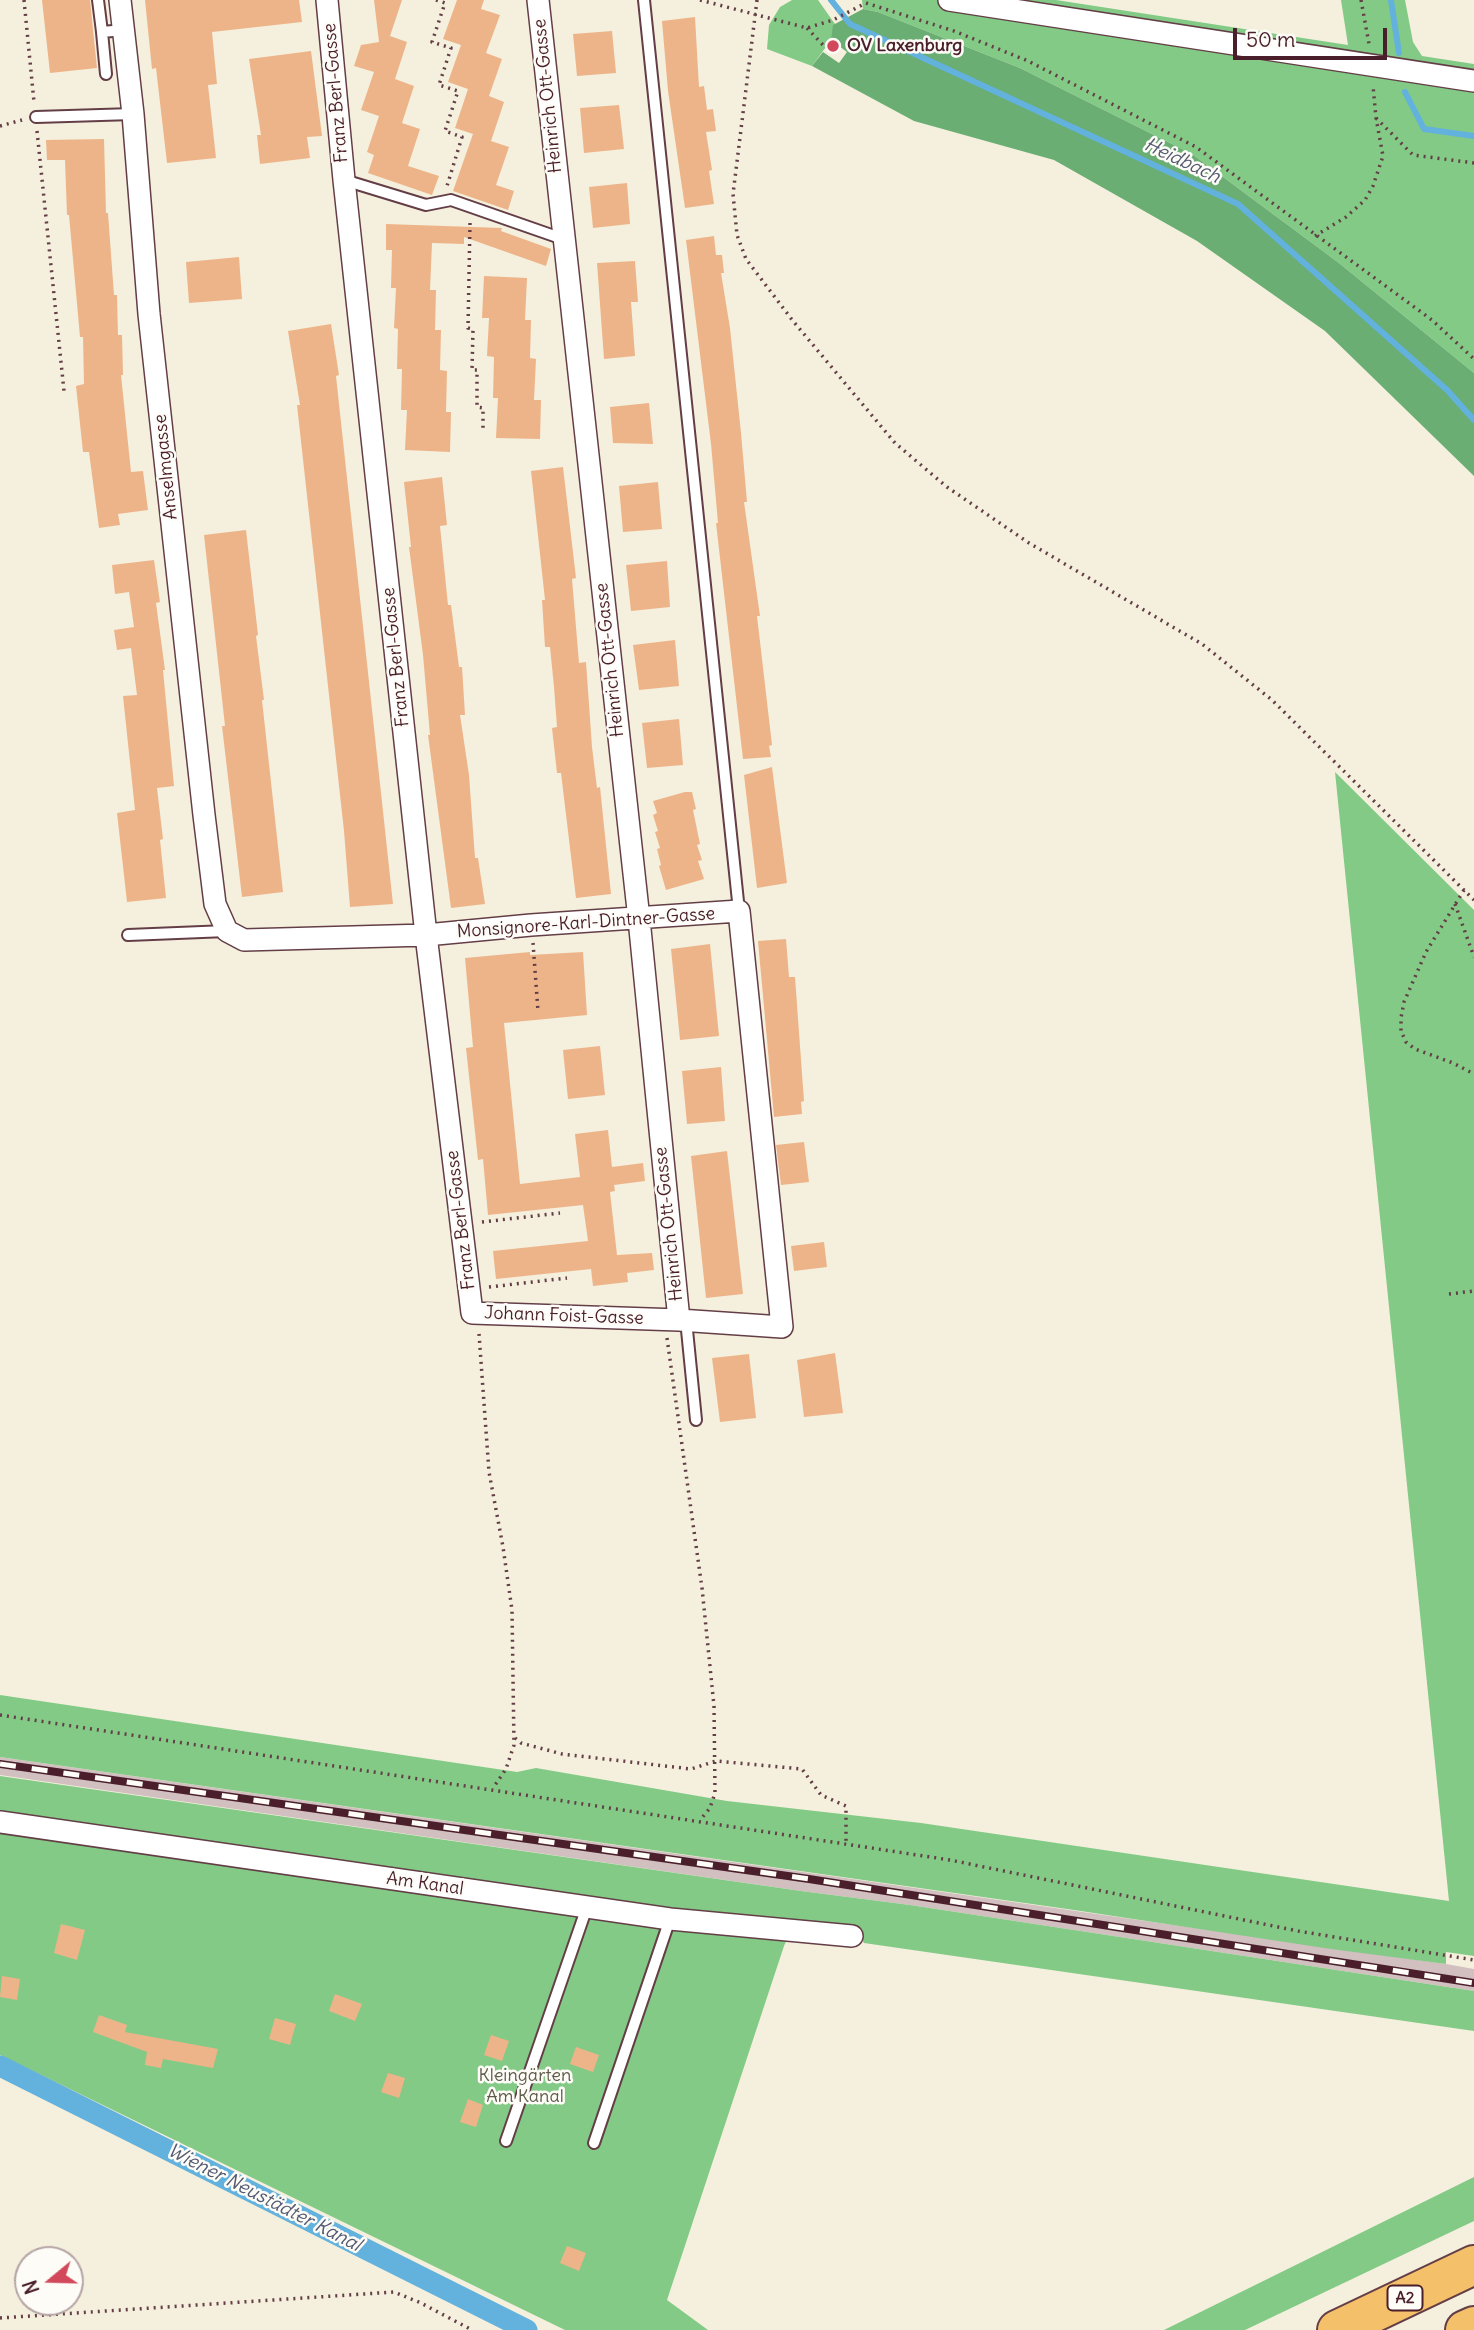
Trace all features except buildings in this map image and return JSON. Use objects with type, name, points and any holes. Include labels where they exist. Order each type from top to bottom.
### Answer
[{"type":"highway","name":"A2","points":[[1337,2330],[1474,2265]]},
{"type":"highway","points":[[1465,2330],[1474,2326]]},
{"type":"street","name":"Anselmgasse","points":[[120,0],[133,114],[149,314],[204,815],[215,904],[227,931]]},
{"type":"street","name":"Franz Berl-Gasse","points":[[327,0],[426,936],[472,1313]]},
{"type":"street","name":"Heinrich Ott-Gasse","points":[[538,0],[639,919],[676,1320]]},
{"type":"street","points":[[948,0],[1474,81]]},
{"type":"street","name":"Monsignore-Karl-Dintner-Gasse","points":[[227,931],[244,940],[426,936],[531,925],[739,911],[782,1327]]},
{"type":"street","name":"Johann Foist-Gasse","points":[[472,1313],[676,1320],[782,1327]]},
{"type":"street","name":"Am Kanal","points":[[0,1822],[670,1919],[852,1936]]},
{"type":"lane","points":[[98,0],[106,74]]},
{"type":"lane","points":[[643,0],[739,911]]},
{"type":"lane","points":[[102,32],[124,30]]},
{"type":"lane","points":[[36,117],[133,114]]},
{"type":"lane","points":[[344,180],[426,205],[451,200],[563,239]]},
{"type":"lane","points":[[128,935],[227,931]]},
{"type":"lane","points":[[676,1320],[696,1420]]},
{"type":"lane","points":[[506,2141],[587,1907]]},
{"type":"lane","points":[[594,2143],[670,1919]]},
{"type":"path","points":[[24,0],[64,391]]},
{"type":"path","points":[[436,0],[444,3],[432,42],[451,48],[439,85],[458,91],[445,131],[462,137],[442,202]]},
{"type":"path","points":[[699,0],[807,28],[833,20],[866,3],[954,31],[1028,61],[1196,147],[1432,320],[1474,359]]},
{"type":"path","points":[[757,0],[733,194],[737,234],[746,259],[793,321],[895,443],[947,487],[1029,543],[1202,643],[1272,700],[1474,900]]},
{"type":"path","points":[[1315,236],[1346,217],[1365,200],[1373,186],[1383,156],[1361,0]]},
{"type":"path","points":[[807,28],[823,45]]},
{"type":"path","points":[[0,126],[36,117]]},
{"type":"path","points":[[1376,118],[1413,155],[1474,163]]},
{"type":"path","points":[[472,207],[468,328],[473,329],[472,370],[477,370],[477,407],[483,408],[483,432]]},
{"type":"path","points":[[1464,890],[1426,952],[1404,1002],[1401,1031],[1406,1041],[1415,1049],[1454,1063],[1474,1074]]},
{"type":"path","points":[[1455,904],[1474,957]]},
{"type":"path","points":[[531,925],[538,1011]]},
{"type":"path","points":[[461,1224],[560,1213]]},
{"type":"path","points":[[469,1285],[495,1287],[567,1278]]},
{"type":"path","points":[[1449,1294],[1474,1290]]},
{"type":"path","points":[[472,1313],[479,1329],[489,1472],[512,1610],[514,1745],[506,1769],[492,1789]]},
{"type":"path","points":[[676,1320],[714,1706],[715,1793],[710,1808],[700,1821]]},
{"type":"path","points":[[0,1715],[950,1860],[1298,1931],[1474,1960]]},
{"type":"path","points":[[514,1737],[533,1747],[619,1761],[691,1769],[716,1761],[802,1769],[821,1795],[846,1806],[846,1844]]},
{"type":"path","points":[[0,2318],[394,2292],[471,2330]]},
{"type":"shaded area","points":[[0,1757],[1446,1964],[1474,1969],[1474,1991],[910,1905],[0,1775]]},
{"type":"green space","points":[[792,0],[818,0],[835,24],[831,40],[812,66],[767,49],[769,25],[780,7]]},
{"type":"green space","points":[[862,0],[1056,0],[1348,45],[1341,0],[1405,0],[1413,42],[1422,56],[1474,64],[1474,373],[1339,263],[1192,154],[1020,68],[878,12],[863,9]]},
{"type":"green space","points":[[863,9],[878,12],[1020,68],[1192,154],[1339,263],[1474,373],[1474,476],[1325,331],[1197,241],[1054,160],[914,121],[812,66],[823,52],[839,63],[847,52],[831,40],[833,25]]},
{"type":"green space","points":[[1335,772],[1474,910],[1474,1956],[1446,1952],[1446,1964],[1331,1949],[0,1757],[0,1695],[517,1772],[536,1768],[727,1801],[921,1823],[1449,1901]]},
{"type":"green space","name":"Kleingärten Am Kanal","points":[[0,1776],[910,1905],[1474,1991],[1474,2031],[864,1943],[856,1930],[795,1922],[784,1946],[667,2300],[708,2330],[565,2330],[0,2055]]},
{"type":"green space","points":[[1474,2177],[1474,2221],[1245,2330],[1164,2330]]},
{"type":"waterway","name":"Heidbach","points":[[831,0],[850,24],[1238,204],[1447,390],[1474,420]]},
{"type":"waterway","points":[[1391,0],[1399,53]]},
{"type":"waterway","points":[[1405,92],[1424,129],[1474,136]]},
{"type":"waterway","name":"Wiener Neustädter Kanal","points":[[0,2066],[527,2330]]},
{"type":"railway","points":[[0,1764],[809,1879],[1474,1983]]},
{"type":"place","name":"OV Laxenburg","points":[[833,46]]}]
